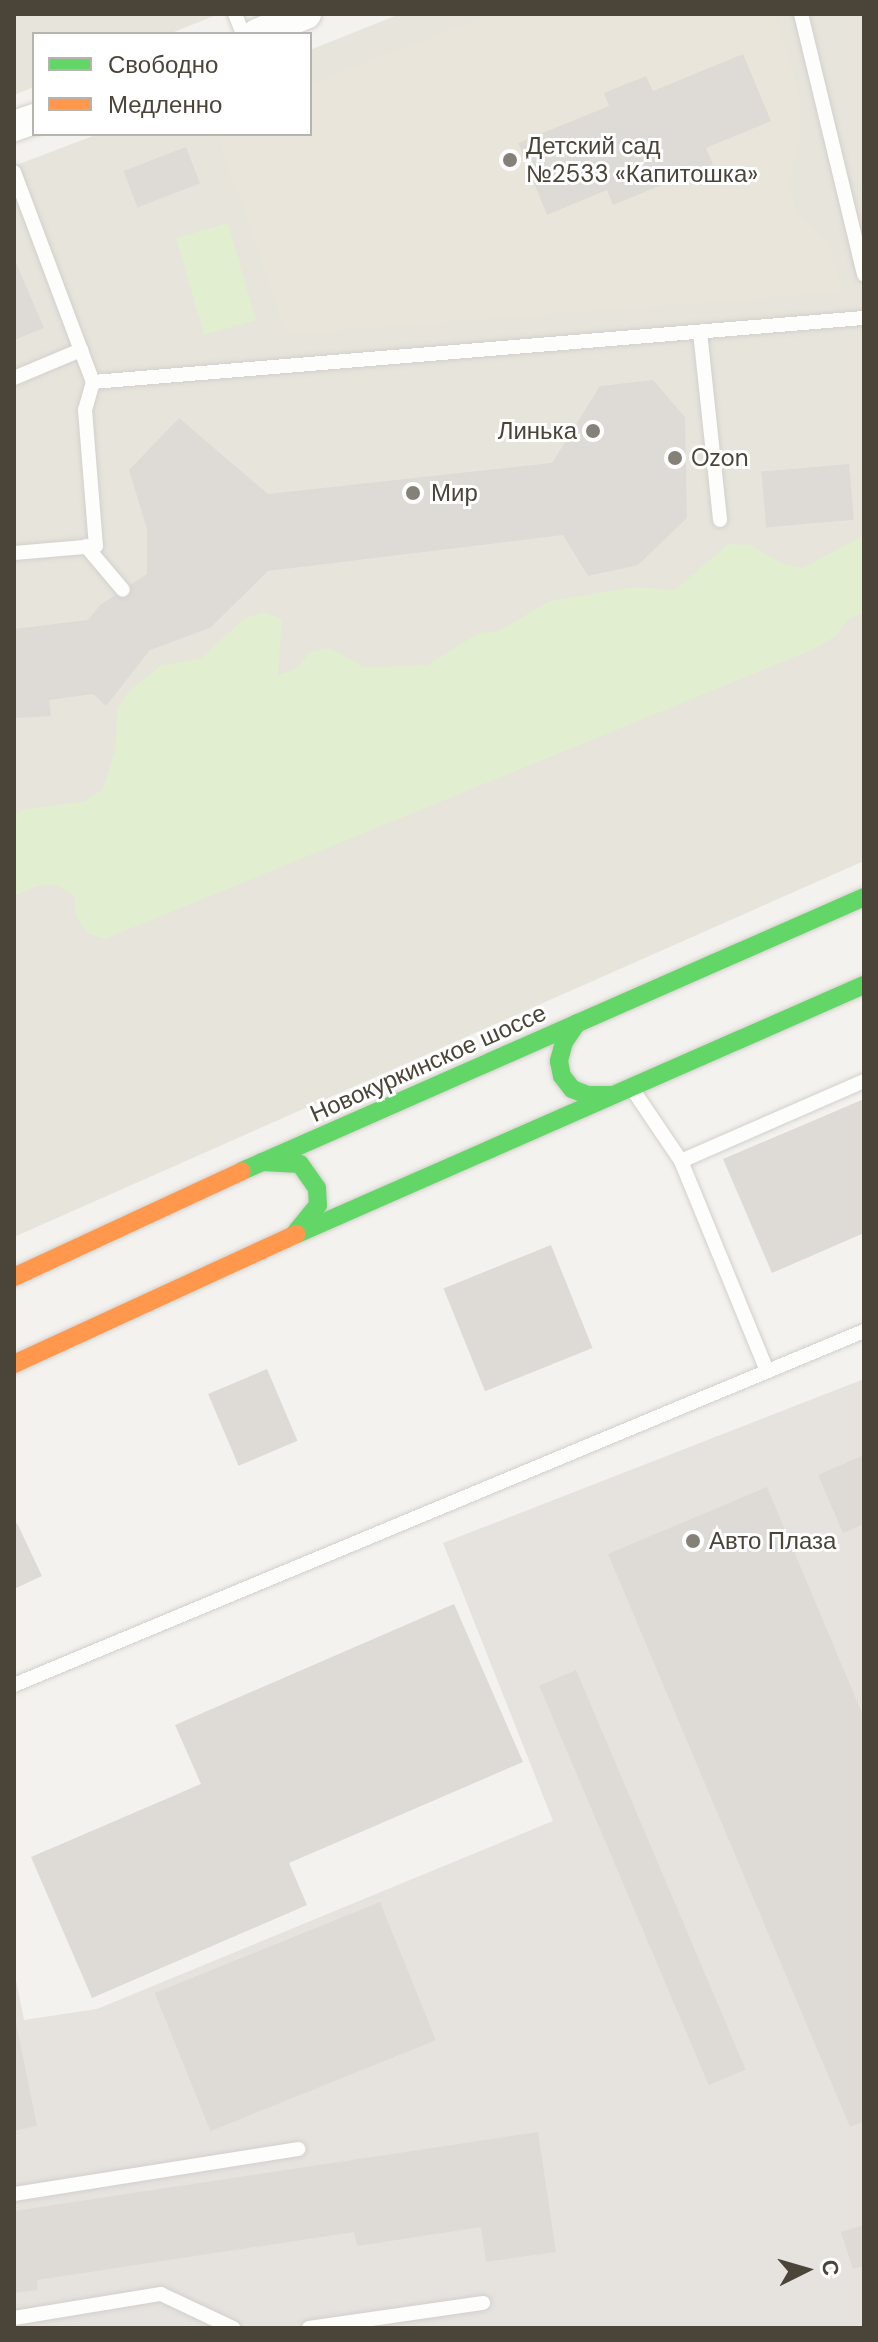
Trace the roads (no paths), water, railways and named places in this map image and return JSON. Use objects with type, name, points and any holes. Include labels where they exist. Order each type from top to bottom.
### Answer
[{"type":"main road","name":"Новокуркинское шоссе","points":[[14,1277],[262,1162],[864,897]]},
{"type":"main road","points":[[14,1364],[294,1235],[864,985]]},
{"type":"main road","points":[[577,1023],[564,1042],[559,1061],[562,1076],[572,1089],[588,1095],[612,1095]]},
{"type":"main road","points":[[262,1162],[300,1164],[309,1172],[317,1188],[318,1205],[294,1235]]},
{"type":"street","points":[[262,32],[306,14]]},
{"type":"lane","points":[[801,14],[864,275]]},
{"type":"lane","points":[[14,172],[93,382],[85,410],[96,546],[14,553]]},
{"type":"lane","points":[[93,382],[864,318]]},
{"type":"lane","points":[[700,332],[720,520]]},
{"type":"lane","points":[[14,378],[81,350]]},
{"type":"lane","points":[[86,546],[123,590]]},
{"type":"lane","points":[[681,1161],[864,1081]]},
{"type":"lane","points":[[631,1087],[681,1161],[767,1371]]},
{"type":"lane","points":[[14,1685],[864,1331]]},
{"type":"lane","points":[[14,2194],[298,2149]]},
{"type":"lane","points":[[14,2318],[161,2294],[233,2328]]},
{"type":"lane","points":[[309,2328],[483,2303]]},
{"type":"place","name":"Детский сад №2533 «Капитошка»","points":[[510,160]]},
{"type":"place","name":"Линька","points":[[593,431]]},
{"type":"place","name":"Ozon","points":[[675,458]]},
{"type":"place","name":"Мир","points":[[413,493]]},
{"type":"place","name":"Авто Плаза","points":[[693,1541]]}]
